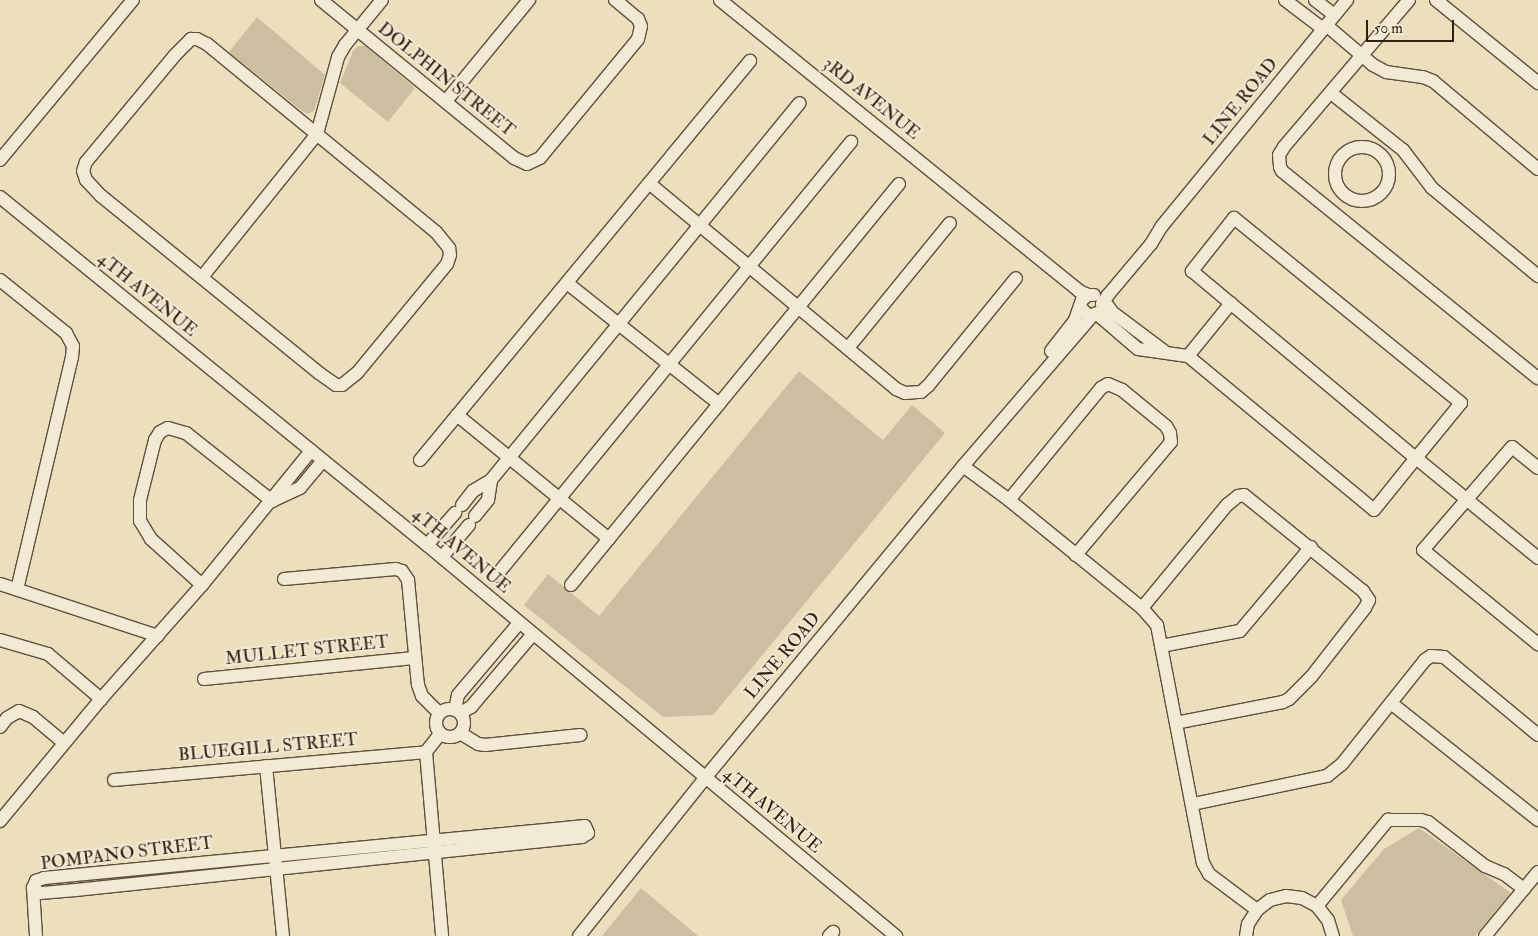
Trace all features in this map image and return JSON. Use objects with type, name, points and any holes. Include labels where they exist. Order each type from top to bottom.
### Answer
[{"type":"street","points":[[0,160],[134,0]]},
{"type":"street","name":"DOLPHIN STREET","points":[[321,0],[514,158],[527,164],[540,158],[638,39],[641,26],[633,14],[615,0]]},
{"type":"street","points":[[202,277],[317,134],[334,68],[345,46],[382,0]]},
{"type":"street","points":[[446,101],[528,0]]},
{"type":"street","name":"3RD AVENUE","points":[[720,0],[999,225],[1079,291],[1085,300]]},
{"type":"street","points":[[1285,0],[1328,23],[1373,65],[1386,72],[1424,76],[1433,81],[1538,169]]},
{"type":"street","points":[[1315,0],[1328,23]]},
{"type":"street","name":"LINE ROAD","points":[[1018,400],[1024,387],[1075,320],[1085,300],[1101,289],[1162,226],[1347,0]]},
{"type":"street","points":[[1409,0],[1284,147],[1278,160],[1282,172],[1538,378]]},
{"type":"street","points":[[1436,0],[1538,83]]},
{"type":"street","points":[[191,39],[197,39],[207,44],[317,134],[436,232],[449,248],[450,255],[446,264],[357,373],[342,385],[336,384],[319,373],[92,187],[86,180],[84,171],[86,162],[94,152],[185,43],[191,39]]},
{"type":"street","points":[[420,460],[750,61]]},
{"type":"street","points":[[1331,93],[1403,150],[1432,188],[1538,276]]},
{"type":"street","points":[[427,545],[473,491],[492,480],[800,103]]},
{"type":"street","points":[[1376,151],[1388,138]]},
{"type":"street","points":[[496,576],[851,142]]},
{"type":"street","points":[[1365,147],[1376,151],[1386,162],[1389,170],[1386,188],[1372,200],[1354,200],[1346,196],[1340,190],[1335,173],[1341,157],[1356,148],[1365,147]]},
{"type":"street","points":[[649,183],[896,389],[905,393],[921,392],[1016,278]]},
{"type":"street","points":[[571,584],[899,184]]},
{"type":"street","points":[[1331,211],[1346,196]]},
{"type":"street","name":"4TH AVENUE","points":[[0,198],[442,557],[532,635],[896,936]]},
{"type":"street","points":[[1102,308],[1086,314],[1085,300],[1099,299],[1102,308],[1138,349],[1150,352],[1164,351],[1188,356],[1374,510],[1416,458],[1461,403],[1234,218],[1192,271],[1416,458],[1538,558]]},
{"type":"street","points":[[848,348],[950,223]]},
{"type":"street","name":"LINE ROAD","points":[[579,936],[705,778],[963,466],[1018,400],[1029,392],[1102,308],[1151,244],[1162,226]]},
{"type":"street","points":[[0,280],[66,333],[72,346],[72,357],[17,589]]},
{"type":"street","points":[[567,282],[719,404]]},
{"type":"street","points":[[1188,356],[1231,303]]},
{"type":"street","points":[[1009,500],[1101,388],[1108,384],[1116,386],[1166,426],[1170,433],[1171,442],[1076,555]]},
{"type":"street","points":[[457,415],[609,539]]},
{"type":"street","points":[[202,585],[151,539],[140,521],[140,500],[155,440],[160,432],[168,428],[186,433],[272,501]]},
{"type":"street","points":[[1538,468],[1512,447],[1423,550],[1538,644]]},
{"type":"street","points":[[0,821],[101,699],[202,585],[311,451]]},
{"type":"street","points":[[272,501],[300,488],[323,461]]},
{"type":"street","points":[[963,466],[1009,500],[1142,608],[1157,625],[1203,863],[1209,874],[1257,910]]},
{"type":"street","points":[[442,557],[488,500],[492,480]]},
{"type":"street","points":[[1142,608],[1228,505],[1238,496],[1249,497],[1364,591],[1368,600],[1365,608],[1305,684],[1289,699],[1283,702],[1176,723]]},
{"type":"street","points":[[1161,646],[1240,631],[1310,547]]},
{"type":"street","points":[[284,579],[396,569],[402,571],[408,580],[418,685],[422,696],[439,713]]},
{"type":"street","points":[[0,584],[158,636]]},
{"type":"street","points":[[519,623],[458,695],[457,711],[464,723],[460,733],[450,738],[440,734],[435,724],[439,713],[449,709],[457,711],[471,707],[532,635]]},
{"type":"street","points":[[0,640],[48,654],[101,699]]},
{"type":"street","points":[[1193,804],[1327,776],[1342,764],[1425,660],[1437,655],[1444,657],[1538,735]]},
{"type":"street","name":"MULLET STREET","points":[[204,679],[414,658]]},
{"type":"street","points":[[1391,703],[1538,820]]},
{"type":"street","points":[[0,727],[7,718],[19,710],[33,717],[64,744]]},
{"type":"street","points":[[460,733],[478,744],[484,745],[580,735]]},
{"type":"street","points":[[440,734],[426,752],[442,936]]},
{"type":"street","name":"BLUEGILL STREET","points":[[114,780],[426,752]]},
{"type":"street","points":[[266,766],[283,936]]},
{"type":"street","points":[[1317,906],[1388,820],[1421,820],[1428,822],[1485,866],[1504,874],[1524,889]]},
{"type":"street","name":"POMPANO STREET","points":[[224,867],[151,882],[40,893],[33,888],[33,884],[39,879],[151,868],[224,867],[555,835]]},
{"type":"street","points":[[151,868],[151,882]]},
{"type":"street","points":[[1485,936],[1538,872]]},
{"type":"street","points":[[75,876],[76,890]]},
{"type":"street","points":[[33,888],[36,936]]},
{"type":"street","points":[[1246,936],[1248,924],[1257,910],[1270,900],[1286,896],[1302,898],[1317,906],[1328,920],[1332,936]]},
{"type":"shaded area","points":[[257,17],[325,75],[314,111],[308,114],[302,111],[229,52]]},
{"type":"shaded area","points":[[358,46],[365,46],[415,88],[388,122],[340,83],[353,51]]},
{"type":"shaded area","points":[[799,371],[883,440],[912,405],[945,433],[713,715],[663,717],[524,605],[548,574],[599,616]]},
{"type":"shaded area","points":[[1419,828],[1511,893],[1475,936],[1353,936],[1341,900],[1384,849]]},
{"type":"shaded area","points":[[641,888],[698,936],[602,936]]}]
